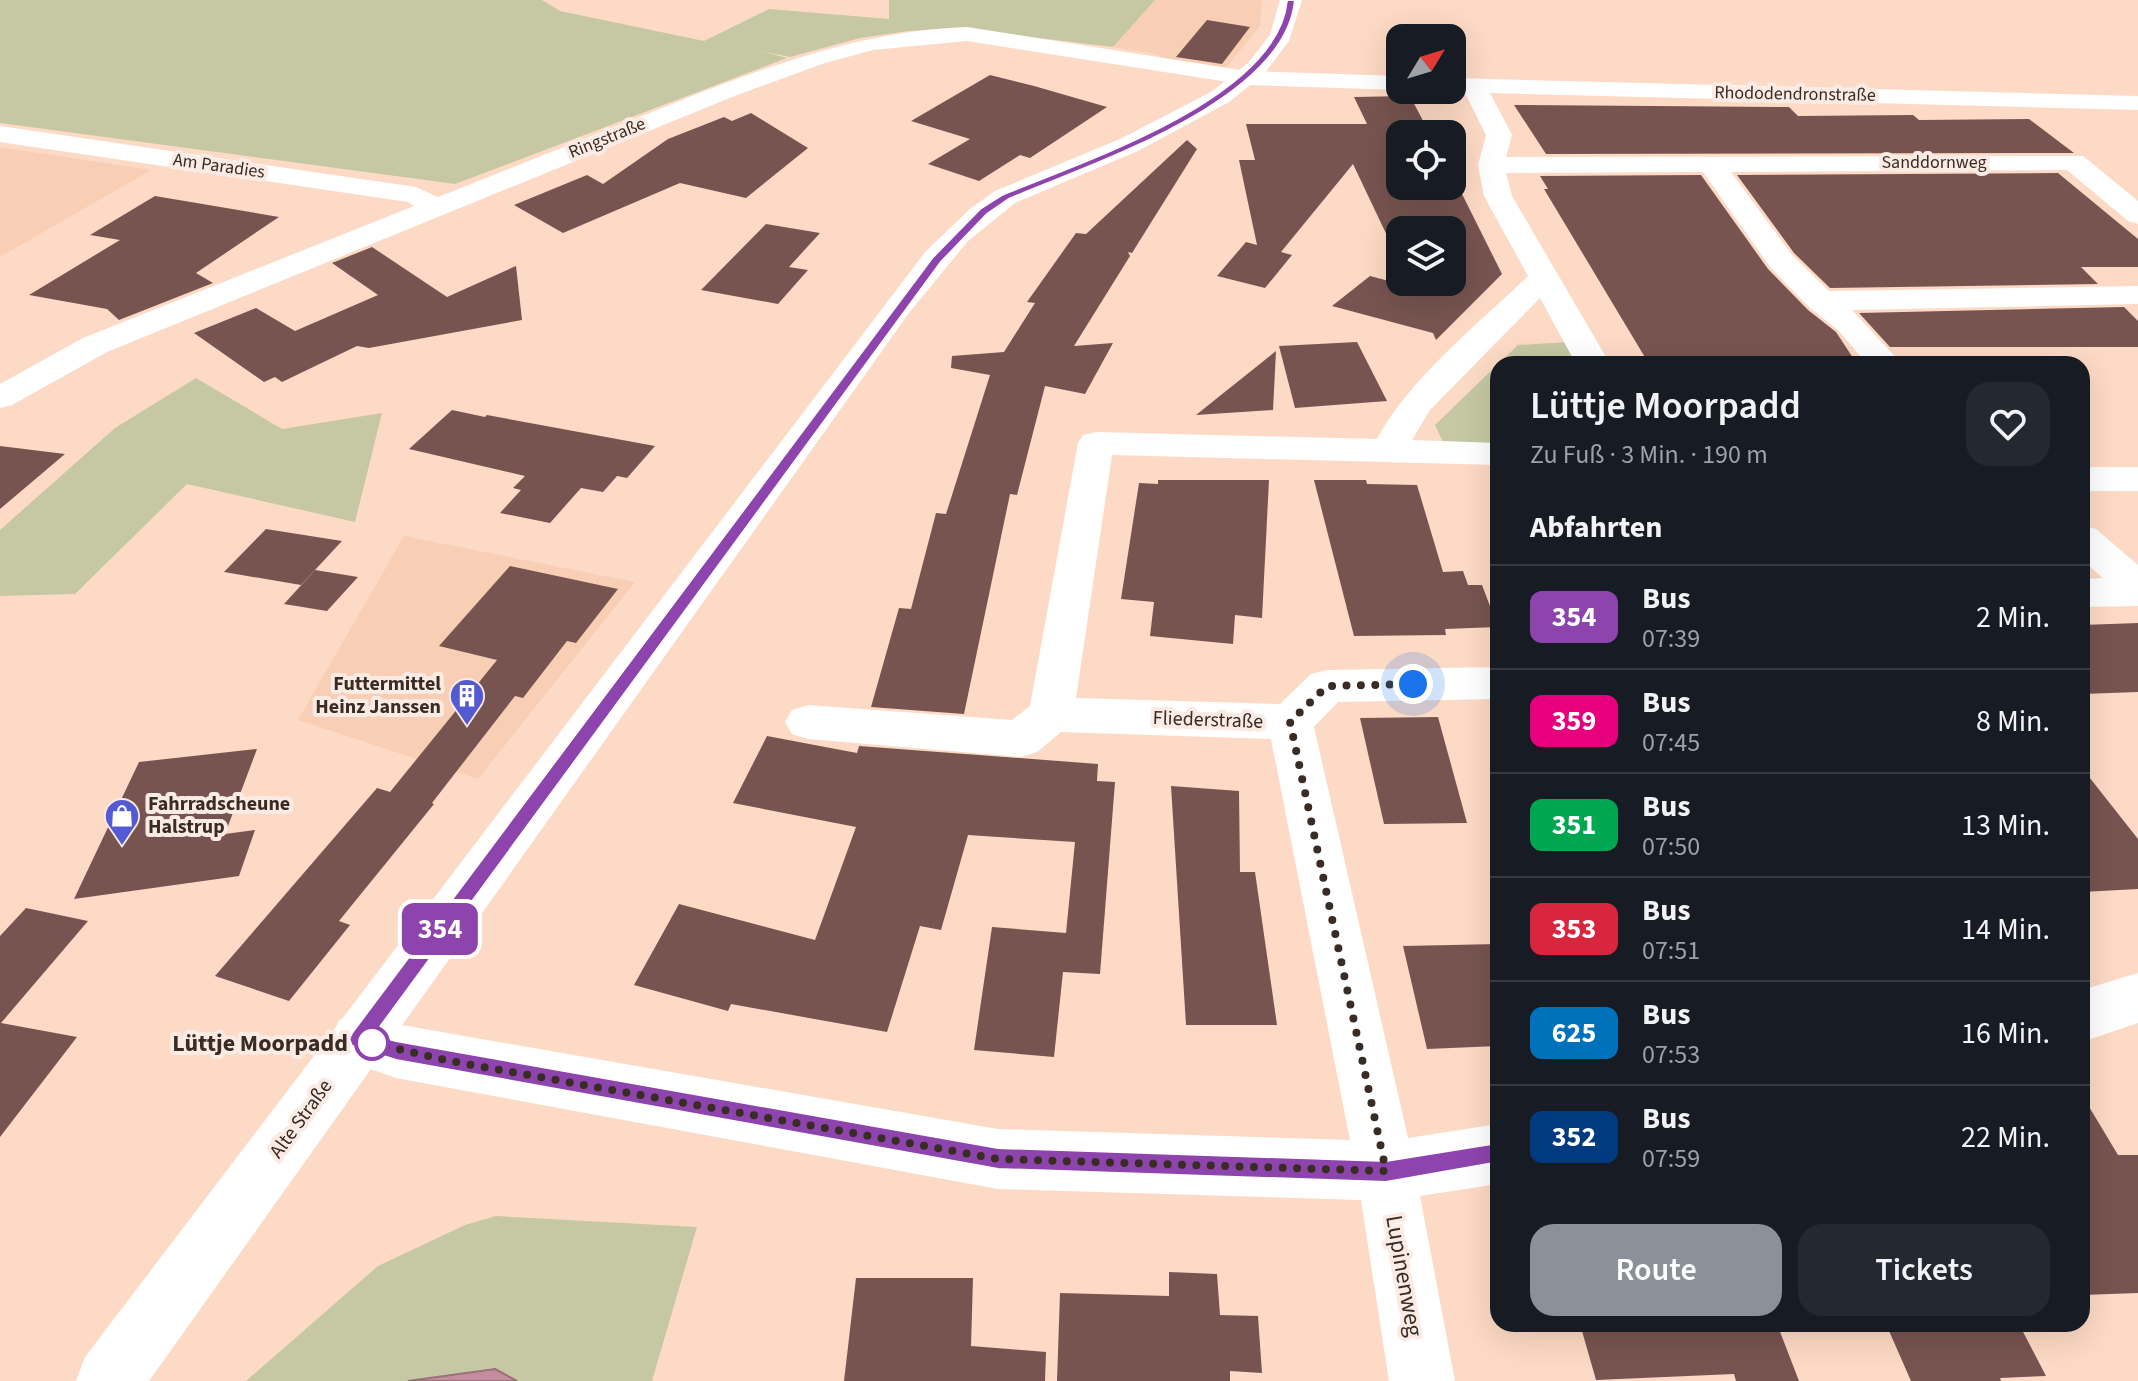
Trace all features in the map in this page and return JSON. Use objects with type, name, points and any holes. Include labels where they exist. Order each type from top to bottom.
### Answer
[{"type":"street","name":"Alte Straße","points":[[109,1381],[937,259],[983,212],[1005,197],[1166,127],[1213,103],[1247,78],[1278,41],[1290,16],[1291,0]]},
{"type":"street","name":"Ringstraße","points":[[0,398],[95,345],[825,54],[897,37],[967,34],[1247,78]]},
{"type":"street","points":[[1247,78],[1386,83]]},
{"type":"street","name":"Rhododendronstraße","points":[[1466,85],[2138,103]]},
{"type":"street","points":[[1466,89],[1499,135],[1491,165],[1498,196],[1588,356]]},
{"type":"street","name":"Am Paradies","points":[[0,134],[416,195],[435,208]]},
{"type":"street","name":"Sanddornweg","points":[[1491,165],[2074,162],[2138,215]]},
{"type":"street","points":[[1711,164],[1781,261],[1821,301],[1849,323],[1878,356]]},
{"type":"street","points":[[1389,451],[1405,419],[1418,403],[1544,277]]},
{"type":"street","points":[[1821,301],[2138,295]]},
{"type":"street","points":[[808,722],[1021,739],[1051,714],[1096,443],[1490,454]]},
{"type":"street","points":[[2090,479],[2138,479]]},
{"type":"street","points":[[2090,545],[2138,589]]},
{"type":"street","points":[[2090,592],[2138,589]]},
{"type":"street","points":[[1290,722],[1327,686],[1490,683]]},
{"type":"street","name":"Fliederstraße","points":[[1051,714],[1290,722],[1386,1171]]},
{"type":"street","points":[[2090,1013],[2138,998]]},
{"type":"street","points":[[359,1039],[410,1053],[998,1159],[1386,1171],[1490,1155]]},
{"type":"street","name":"Lupinenweg","points":[[1386,1171],[1422,1381]]},
{"type":"shaded area","points":[[1155,0],[1262,0],[1260,26],[1226,68],[1167,60],[1156,54],[1113,47]]},
{"type":"shaded area","points":[[0,147],[151,170],[0,257]]},
{"type":"shaded area","points":[[404,536],[635,582],[478,779],[298,720]]},
{"type":"shaded area","points":[[495,1369],[517,1381],[408,1381]]},
{"type":"green space","points":[[0,0],[542,0],[560,11],[704,41],[769,9],[889,19],[889,0],[1155,0],[1113,47],[956,28],[860,38],[790,57],[760,51],[787,58],[455,184],[0,123]]},
{"type":"green space","points":[[1569,342],[1577,356],[1506,356],[1518,345]]},
{"type":"green space","points":[[1490,372],[1490,443],[1444,444],[1435,425]]},
{"type":"green space","points":[[196,378],[282,429],[382,413],[355,522],[187,484],[75,594],[0,596],[0,530],[115,428]]},
{"type":"green space","points":[[496,1216],[697,1227],[652,1381],[517,1381],[495,1369],[408,1381],[246,1381],[378,1266],[465,1225]]},
{"type":"building","points":[[1207,20],[1250,27],[1222,64],[1176,57]]},
{"type":"building","points":[[990,75],[1107,107],[1030,158],[1020,155],[979,181],[928,164],[970,139],[911,121]]},
{"type":"building","points":[[1386,96],[1386,104],[1414,104],[1423,120],[1386,120],[1386,200],[1465,200],[1502,274],[1436,340],[1433,333],[1332,306],[1370,276],[1386,280],[1386,296],[1466,296],[1466,216],[1386,216],[1386,234],[1353,164],[1281,252],[1292,255],[1265,288],[1217,276],[1246,242],[1257,245],[1239,160],[1255,160],[1246,124],[1367,124],[1354,97]]},
{"type":"building","points":[[1514,105],[1789,107],[1798,116],[1913,115],[1919,120],[2029,119],[2074,153],[1546,154]]},
{"type":"building","points":[[751,113],[808,148],[746,198],[680,183],[563,233],[514,205],[587,175],[603,184],[668,139],[724,117],[732,121]]},
{"type":"building","points":[[1187,140],[1197,149],[1132,253],[1128,252],[1130,256],[1074,346],[1113,343],[1085,394],[1045,386],[1017,495],[1010,494],[964,714],[871,707],[899,608],[911,609],[936,513],[946,514],[990,375],[951,368],[952,356],[1004,352],[1035,303],[1027,302],[1076,233],[1086,234]]},
{"type":"building","points":[[2058,173],[2138,239],[2138,267],[2081,267],[2098,284],[1830,288],[1794,253],[1737,175]]},
{"type":"building","points":[[1701,175],[1768,269],[1808,310],[1836,332],[1852,356],[1644,356],[1544,189],[1548,189],[1540,176]]},
{"type":"building","points":[[155,196],[279,217],[196,273],[213,283],[119,320],[107,309],[29,295],[120,240],[90,235]]},
{"type":"building","points":[[766,224],[820,233],[789,267],[808,270],[778,304],[701,290]]},
{"type":"building","points":[[372,247],[447,297],[516,266],[522,320],[369,348],[357,346],[282,382],[275,377],[264,382],[194,333],[256,308],[295,331],[378,295],[332,263]]},
{"type":"building","points":[[2124,307],[2138,321],[2138,347],[1890,347],[1859,313]]},
{"type":"building","points":[[1357,342],[1387,401],[1295,408],[1279,346]]},
{"type":"building","points":[[1276,351],[1273,410],[1196,415]]},
{"type":"building","points":[[452,410],[655,446],[627,478],[617,476],[603,492],[581,488],[550,523],[500,513],[521,490],[513,488],[525,476],[409,449]]},
{"type":"building","points":[[0,446],[65,454],[0,509]]},
{"type":"building","points":[[1158,480],[1269,480],[1262,618],[1235,615],[1233,644],[1150,636],[1154,602],[1121,599],[1139,483],[1158,484]]},
{"type":"building","points":[[1314,480],[1366,480],[1367,484],[1417,485],[1443,572],[1463,571],[1468,585],[1482,585],[1490,606],[1490,627],[1445,629],[1446,635],[1354,636]]},
{"type":"building","points":[[266,529],[342,541],[301,585],[224,572]]},
{"type":"building","points":[[510,566],[618,589],[576,643],[567,641],[523,698],[515,696],[434,804],[339,921],[350,925],[289,1001],[215,976],[377,788],[390,792],[497,660],[439,646]]},
{"type":"building","points":[[315,570],[358,577],[327,611],[284,604]]},
{"type":"building","points":[[2138,623],[2138,692],[2090,694],[2090,625]]},
{"type":"building","points":[[1438,717],[1467,823],[1384,824],[1360,718]]},
{"type":"building","points":[[767,736],[857,753],[859,746],[1098,764],[1097,781],[1115,782],[1100,974],[1063,972],[1054,1057],[974,1050],[992,927],[1066,933],[1075,842],[968,835],[941,930],[920,926],[887,1032],[731,1004],[728,1011],[634,985],[679,904],[815,940],[856,827],[733,803]]},
{"type":"building","points":[[257,749],[225,834],[255,830],[239,876],[74,899],[139,762]]},
{"type":"building","points":[[2090,778],[2138,839],[2138,889],[2090,892]]},
{"type":"building","points":[[1171,786],[1239,791],[1240,872],[1255,872],[1277,1025],[1186,1025]]},
{"type":"building","points":[[26,908],[88,921],[1,1023],[77,1037],[0,1137],[0,936]]},
{"type":"building","points":[[1490,944],[1490,1046],[1427,1049],[1403,946]]},
{"type":"building","points":[[2090,1108],[2118,1155],[2138,1155],[2138,1293],[2090,1295]]},
{"type":"building","points":[[1169,1272],[1217,1274],[1220,1315],[1258,1316],[1262,1373],[1230,1371],[1230,1381],[1057,1381],[1060,1293],[1169,1296]]},
{"type":"building","points":[[856,1278],[973,1278],[971,1346],[1046,1352],[1045,1381],[844,1381]]},
{"type":"building","points":[[1582,1332],[1780,1332],[1799,1381],[1736,1381],[1734,1374],[1596,1380]]},
{"type":"building","points":[[1890,1332],[2023,1332],[2046,1376],[2000,1378],[2001,1381],[1911,1381]]},
{"type":"bus line","name":"354","points":[[1291,0],[1290,16],[1278,41],[1260,65],[1231,90],[1166,127],[1005,197],[983,212],[937,259],[359,1039],[396,1051],[998,1159],[1386,1171],[1490,1155]]},
{"type":"place","name":"Futtermittel Heinz Janssen","points":[[467,727]]},
{"type":"place","name":"Fahrradscheune Halstrup","points":[[122,847]]},
{"type":"place","name":"Lüttje Moorpadd","points":[[372,1043]]},
{"type":"route","points":[[372,1043],[396,1051],[998,1159],[1386,1171],[1333,911],[1290,722],[1327,686],[1413,684]]}]
